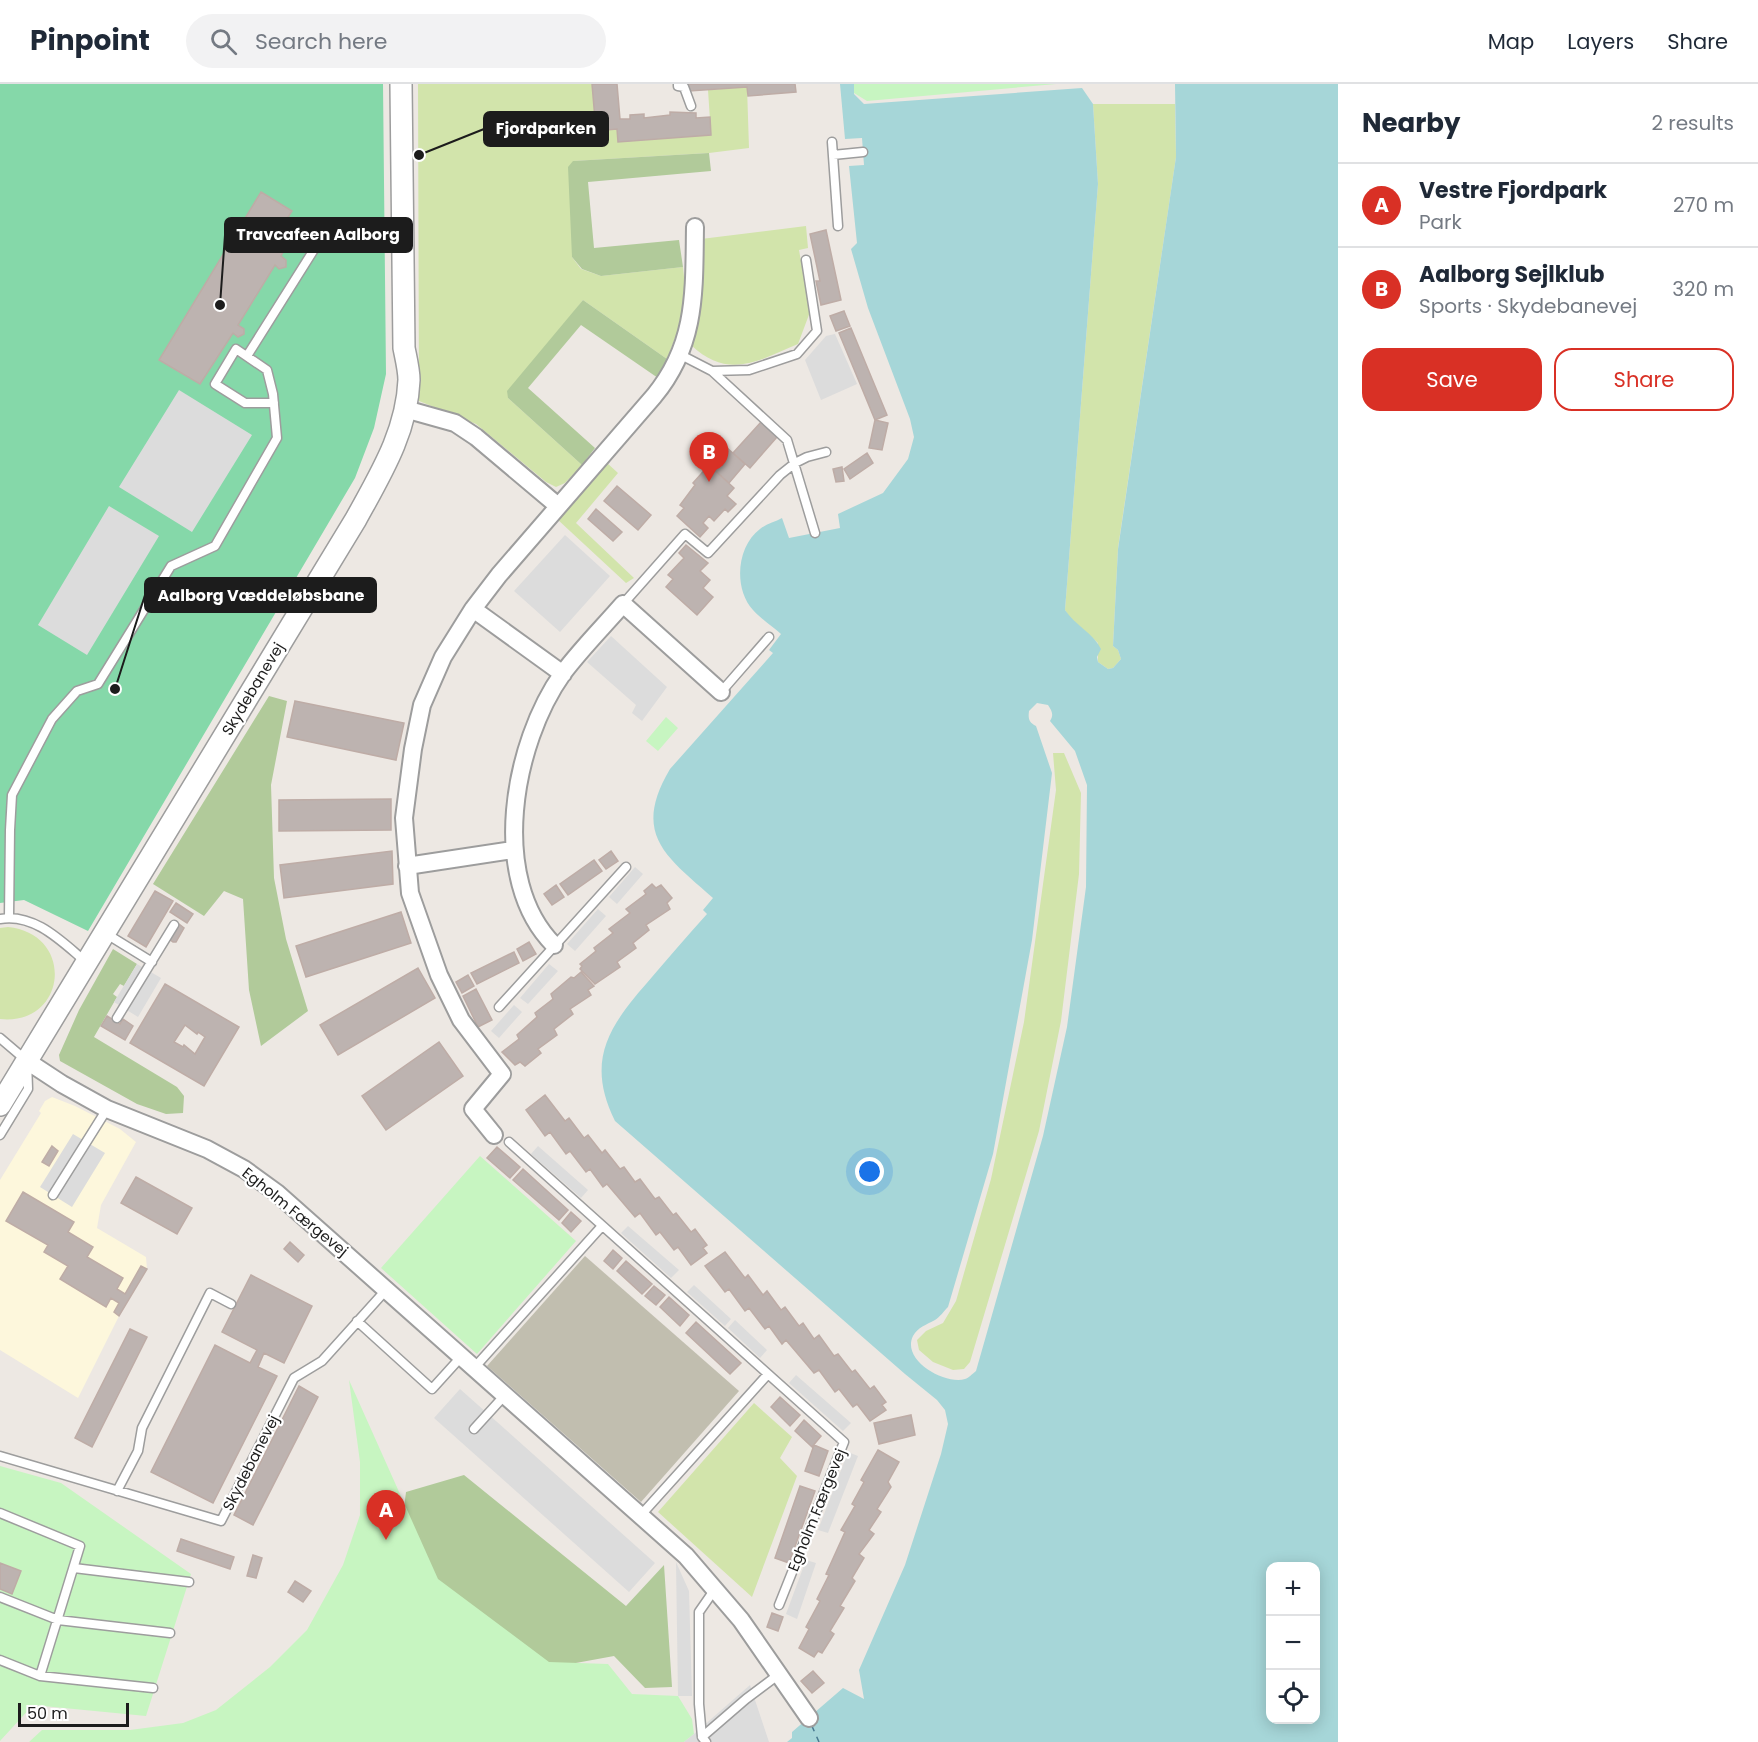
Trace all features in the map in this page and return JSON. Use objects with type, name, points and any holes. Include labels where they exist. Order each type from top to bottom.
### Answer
[{"type":"street","name":"Skydebanevej","points":[[0,1105],[356,519],[391,455],[405,409],[409,379],[404,348],[401,84]]},
{"type":"street","points":[[494,1135],[473,1109],[502,1074],[461,1020],[439,975],[410,893],[404,812],[412,749],[422,705],[443,657],[473,609],[499,575],[663,386],[687,334],[694,300],[695,227]]},
{"type":"street","points":[[405,409],[455,423],[476,437],[558,506]]},
{"type":"street","points":[[554,945],[541,932],[532,915],[521,885],[513,850],[515,805],[524,760],[538,718],[563,674],[622,604],[721,692]]},
{"type":"street","points":[[473,609],[563,674]]},
{"type":"street","points":[[407,866],[513,850]]},
{"type":"street","name":"Egholm Færgevej","points":[[27,1061],[107,1109],[207,1149],[244,1169],[277,1193],[686,1556],[741,1620],[809,1718]]},
{"type":"lane","points":[[678,84],[684,87],[691,106]]},
{"type":"lane","points":[[832,142],[838,226]]},
{"type":"lane","points":[[833,155],[863,152]]},
{"type":"lane","points":[[247,356],[320,240]]},
{"type":"lane","points":[[712,371],[749,370],[797,354],[817,331],[807,260]]},
{"type":"lane","points":[[86,962],[35,924],[23,919],[4,918],[12,795],[52,719],[77,692],[99,684],[171,566],[215,546],[278,438],[274,403],[267,370],[236,349],[215,384],[245,404],[274,403]]},
{"type":"lane","points":[[679,354],[712,371],[787,440],[815,533]]},
{"type":"lane","points":[[622,604],[685,534],[708,554],[780,475],[807,457],[826,452]]},
{"type":"lane","points":[[721,692],[769,637]]},
{"type":"lane","points":[[498,1007],[626,867]]},
{"type":"lane","points":[[117,1018],[174,925]]},
{"type":"lane","points":[[104,933],[152,962]]},
{"type":"lane","points":[[0,1038],[27,1061],[28,1089],[0,1135]]},
{"type":"lane","points":[[53,1196],[107,1109]]},
{"type":"lane","name":"Egholm Færgevej","points":[[510,1142],[844,1442],[779,1605]]},
{"type":"lane","points":[[474,1368],[602,1226]]},
{"type":"lane","name":"Skydebanevej","points":[[0,1456],[221,1521],[294,1378],[322,1361],[386,1290]]},
{"type":"lane","points":[[117,1491],[138,1450],[142,1428],[210,1293],[231,1304]]},
{"type":"lane","points":[[357,1321],[432,1389],[461,1357]]},
{"type":"lane","points":[[641,1515],[768,1374]]},
{"type":"lane","points":[[474,1429],[505,1395]]},
{"type":"lane","points":[[0,1513],[80,1546],[40,1676]]},
{"type":"lane","points":[[74,1568],[189,1582]]},
{"type":"lane","points":[[704,1739],[699,1704],[699,1612],[715,1589]]},
{"type":"lane","points":[[0,1597],[58,1620],[170,1633]]},
{"type":"lane","points":[[0,1660],[40,1676],[153,1688]]},
{"type":"lane","points":[[704,1739],[746,1699],[778,1675]]},
{"type":"shaded area","points":[[835,334],[857,384],[821,400],[805,360],[826,336]]},
{"type":"shaded area","points":[[179,390],[252,435],[192,532],[119,487]]},
{"type":"shaded area","points":[[109,506],[159,536],[87,655],[38,625]]},
{"type":"shaded area","points":[[565,535],[610,576],[560,632],[514,591]]},
{"type":"shaded area","points":[[611,636],[667,687],[642,721],[632,713],[636,705],[587,662]]},
{"type":"shaded area","points":[[635,867],[643,874],[617,904],[609,897]]},
{"type":"shaded area","points":[[598,909],[606,916],[575,951],[567,944]]},
{"type":"shaded area","points":[[137,964],[161,978],[138,1017],[114,1002]]},
{"type":"shaded area","points":[[549,964],[558,971],[528,1004],[520,998]]},
{"type":"shaded area","points":[[514,1005],[522,1012],[499,1038],[491,1031]]},
{"type":"shaded area","points":[[52,1097],[120,1129],[136,1142],[101,1205],[97,1228],[146,1257],[147,1269],[119,1316],[78,1398],[0,1350],[0,1180],[41,1113],[39,1111],[45,1101]]},
{"type":"shaded area","points":[[73,1134],[105,1153],[72,1207],[40,1187]]},
{"type":"shaded area","points":[[538,1146],[588,1190],[581,1198],[531,1154]]},
{"type":"shaded area","points":[[628,1226],[679,1270],[671,1278],[621,1233]]},
{"type":"shaded area","points":[[585,1256],[739,1391],[641,1502],[487,1366]]},
{"type":"shaded area","points":[[694,1285],[731,1319],[725,1326],[687,1292]]},
{"type":"shaded area","points":[[735,1320],[767,1350],[760,1358],[728,1328]]},
{"type":"shaded area","points":[[796,1375],[851,1423],[843,1431],[789,1383]]},
{"type":"shaded area","points":[[460,1389],[655,1563],[629,1592],[434,1418]]},
{"type":"shaded area","points":[[848,1452],[858,1456],[828,1533],[818,1530]]},
{"type":"shaded area","points":[[806,1560],[816,1563],[797,1619],[786,1614]]},
{"type":"shaded area","points":[[676,1562],[689,1591],[692,1696],[678,1696]]},
{"type":"shaded area","points":[[750,1685],[769,1742],[684,1742],[694,1734]]},
{"type":"green space","points":[[0,84],[383,84],[386,374],[374,428],[355,478],[88,931],[24,900],[0,903]]},
{"type":"green space","points":[[418,84],[592,84],[596,131],[617,129],[618,142],[711,135],[708,90],[747,87],[749,148],[709,153],[573,161],[572,257],[581,269],[601,276],[683,267],[686,296],[678,330],[667,359],[583,300],[508,398],[582,465],[565,483],[556,487],[546,482],[476,424],[419,401]]},
{"type":"green space","points":[[854,84],[1056,84],[867,101],[854,93]]},
{"type":"green space","points":[[1093,104],[1175,104],[1176,157],[1118,548],[1113,646],[1118,650],[1121,659],[1113,668],[1108,669],[1098,662],[1098,643],[1070,618],[1065,610],[1098,184]]},
{"type":"green space","points":[[709,153],[711,171],[588,182],[594,248],[679,240],[683,267],[601,276],[582,269],[572,257],[568,167],[573,161]]},
{"type":"green space","points":[[806,226],[808,248],[799,250],[810,312],[798,344],[756,361],[731,365],[705,356],[691,345],[703,280],[701,239]]},
{"type":"green space","points":[[583,300],[667,359],[658,378],[581,325],[528,388],[595,448],[582,465],[508,398],[507,391]]},
{"type":"green space","points":[[606,462],[618,473],[576,523],[634,578],[626,583],[557,519]]},
{"type":"green space","points":[[269,696],[287,701],[271,785],[274,878],[286,939],[308,1011],[261,1046],[249,990],[243,899],[224,891],[204,916],[153,884]]},
{"type":"green space","points":[[666,717],[678,728],[658,751],[646,741]]},
{"type":"green space","points":[[1053,753],[1064,753],[1081,793],[1079,874],[1061,1021],[1039,1131],[970,1362],[964,1369],[953,1370],[933,1362],[919,1350],[917,1340],[926,1331],[943,1323],[956,1301],[991,1179],[1024,1022],[1056,790]]},
{"type":"green space","points":[[8,927],[30,933],[45,945],[53,961],[55,978],[50,995],[39,1009],[22,1017],[0,1019],[0,928]]},
{"type":"green space","points":[[113,949],[137,964],[124,986],[120,984],[113,994],[117,997],[94,1037],[177,1087],[184,1096],[183,1113],[166,1114],[137,1104],[60,1061],[59,1055],[79,1010]]},
{"type":"green space","points":[[480,1156],[576,1241],[477,1354],[381,1268]]},
{"type":"green space","points":[[349,1380],[438,1579],[549,1662],[608,1664],[632,1694],[678,1696],[692,1719],[694,1734],[684,1742],[29,1742],[42,1730],[130,1730],[183,1723],[216,1710],[270,1667],[307,1630],[343,1565],[360,1515],[360,1462]]},
{"type":"green space","points":[[754,1403],[792,1437],[780,1458],[797,1476],[752,1597],[658,1512]]},
{"type":"green space","points":[[0,1466],[61,1483],[191,1574],[146,1716],[33,1705],[0,1741]]},
{"type":"green space","points":[[464,1475],[626,1606],[664,1565],[672,1687],[645,1688],[614,1656],[554,1667],[418,1584],[402,1524],[406,1492]]},
{"type":"water","points":[[840,84],[854,84],[854,94],[864,104],[1082,88],[1093,104],[1098,184],[1065,610],[1098,643],[1101,649],[1097,657],[1098,662],[1108,669],[1113,668],[1121,659],[1118,650],[1113,646],[1118,549],[1176,157],[1175,84],[1338,84],[1338,1742],[787,1742],[792,1738],[792,1732],[843,1688],[864,1699],[859,1670],[905,1565],[941,1454],[948,1424],[945,1410],[937,1400],[615,1121],[606,1099],[602,1079],[602,1060],[606,1043],[625,1010],[707,914],[703,910],[713,898],[669,857],[654,828],[654,811],[659,792],[670,769],[773,653],[769,650],[781,634],[753,610],[742,590],[740,568],[746,546],[760,529],[782,518],[789,538],[840,528],[838,514],[883,493],[908,459],[914,437],[910,419],[868,308],[851,249],[857,243],[849,166],[864,165],[862,138],[845,139]],"holes":[[[1037,703],[1048,705],[1052,715],[1050,721],[1075,751],[1087,785],[1086,887],[1067,1027],[1043,1136],[976,1371],[966,1378],[957,1380],[927,1369],[913,1354],[911,1345],[917,1330],[937,1319],[948,1307],[993,1154],[1032,940],[1052,773],[1036,726],[1030,722],[1029,711]]]},
{"type":"building","points":[[592,84],[617,84],[620,119],[630,119],[630,115],[644,114],[644,118],[670,115],[670,112],[696,113],[696,118],[710,117],[711,135],[618,142],[617,129],[596,131]]},
{"type":"building","points":[[688,84],[795,84],[796,92],[748,96],[747,87],[689,91]]},
{"type":"building","points":[[261,192],[292,211],[272,242],[284,250],[281,256],[286,260],[286,267],[279,269],[275,265],[238,325],[244,329],[244,334],[238,337],[233,333],[200,384],[159,360]]},
{"type":"building","points":[[826,230],[841,300],[821,305],[816,281],[820,281],[810,234]]},
{"type":"building","points":[[844,311],[850,326],[836,331],[830,316]]},
{"type":"building","points":[[851,328],[887,415],[875,420],[839,333]]},
{"type":"building","points":[[875,420],[888,423],[882,450],[869,448]]},
{"type":"building","points":[[761,422],[777,437],[750,468],[733,453]]},
{"type":"building","points":[[726,447],[745,464],[729,483],[709,465]]},
{"type":"building","points":[[867,453],[873,463],[850,479],[844,469]]},
{"type":"building","points":[[709,465],[734,488],[727,496],[736,504],[728,512],[725,509],[714,521],[709,516],[703,523],[708,528],[700,537],[677,516],[684,508],[680,505],[695,485],[693,483]]},
{"type":"building","points":[[842,467],[844,481],[836,482],[833,469]]},
{"type":"building","points":[[617,486],[651,515],[638,530],[604,501]]},
{"type":"building","points":[[596,509],[622,532],[613,541],[588,519]]},
{"type":"building","points":[[686,545],[708,563],[700,571],[710,580],[703,588],[713,597],[697,615],[666,587],[673,579],[668,575],[684,558],[679,553]]},
{"type":"building","points":[[295,701],[404,723],[396,760],[287,737]]},
{"type":"building","points":[[391,799],[391,830],[279,831],[279,800]]},
{"type":"building","points":[[392,851],[393,884],[284,898],[280,865]]},
{"type":"building","points":[[611,851],[618,861],[606,869],[599,860]]},
{"type":"building","points":[[594,860],[602,871],[568,895],[560,884]]},
{"type":"building","points":[[652,884],[656,888],[661,885],[672,898],[667,903],[670,909],[646,925],[649,930],[633,943],[636,948],[617,962],[620,967],[595,984],[580,969],[582,966],[580,964],[596,951],[594,948],[613,933],[609,929],[630,913],[626,909],[646,894],[644,891]]},
{"type":"building","points":[[556,885],[564,897],[552,905],[544,894]]},
{"type":"building","points":[[155,891],[173,901],[146,947],[128,936]]},
{"type":"building","points":[[176,903],[193,914],[187,923],[170,912]]},
{"type":"building","points":[[401,912],[411,943],[306,977],[296,946]]},
{"type":"building","points":[[179,924],[184,928],[176,942],[173,942],[169,939]]},
{"type":"building","points":[[529,942],[536,954],[523,961],[517,949]]},
{"type":"building","points":[[514,952],[519,963],[477,984],[471,973]]},
{"type":"building","points":[[418,968],[435,998],[338,1055],[320,1025]]},
{"type":"building","points":[[581,972],[594,986],[588,990],[591,995],[570,1009],[573,1014],[554,1029],[557,1035],[538,1049],[541,1053],[525,1066],[520,1062],[515,1065],[502,1052],[519,1039],[517,1035],[537,1017],[535,1013],[553,999],[551,994],[571,977],[574,978]]},
{"type":"building","points":[[468,975],[474,986],[462,993],[456,982]]},
{"type":"building","points":[[165,984],[239,1027],[204,1086],[130,1043]],"holes":[[[185,1025],[197,1034],[198,1032],[205,1037],[195,1054],[184,1045],[183,1047],[174,1042]]]},
{"type":"building","points":[[476,989],[492,1020],[478,1027],[463,996]]},
{"type":"building","points":[[107,1016],[120,1024],[123,1019],[133,1026],[125,1040],[101,1026]]},
{"type":"building","points":[[439,1042],[463,1076],[386,1130],[362,1096]]},
{"type":"building","points":[[545,1095],[565,1121],[569,1118],[584,1138],[588,1135],[602,1153],[605,1150],[620,1169],[624,1167],[635,1182],[640,1179],[655,1199],[659,1197],[673,1215],[676,1213],[691,1232],[695,1229],[707,1245],[703,1248],[707,1253],[691,1265],[678,1247],[674,1250],[660,1232],[656,1235],[640,1213],[635,1217],[607,1184],[603,1187],[590,1169],[586,1172],[570,1151],[566,1154],[550,1132],[545,1136],[526,1110]]},
{"type":"building","points":[[52,1146],[58,1151],[49,1166],[42,1162]]},
{"type":"building","points":[[497,1147],[520,1167],[510,1178],[487,1158]]},
{"type":"building","points":[[523,1169],[568,1210],[559,1220],[513,1180]]},
{"type":"building","points":[[136,1177],[192,1208],[177,1234],[121,1203]]},
{"type":"building","points":[[23,1192],[74,1222],[68,1232],[93,1247],[87,1257],[123,1278],[117,1289],[125,1294],[141,1266],[147,1269],[119,1316],[114,1312],[119,1303],[111,1298],[106,1307],[60,1279],[68,1266],[44,1252],[48,1245],[6,1221]]},
{"type":"building","points":[[571,1212],[581,1221],[571,1232],[562,1223]]},
{"type":"building","points":[[290,1242],[304,1255],[298,1262],[284,1249]]},
{"type":"building","points":[[613,1250],[622,1258],[613,1269],[604,1261]]},
{"type":"building","points":[[725,1252],[745,1278],[748,1275],[763,1295],[767,1291],[781,1310],[785,1307],[799,1326],[803,1323],[814,1339],[819,1335],[834,1356],[838,1354],[852,1372],[855,1370],[870,1389],[874,1386],[886,1402],[882,1405],[886,1410],[870,1421],[857,1404],[853,1407],[839,1389],[835,1392],[819,1370],[814,1373],[786,1340],[782,1344],[769,1326],[765,1329],[749,1308],[745,1311],[729,1289],[725,1292],[705,1266]]},
{"type":"building","points":[[626,1261],[652,1284],[642,1294],[617,1271]]},
{"type":"building","points":[[251,1275],[312,1306],[284,1363],[264,1353],[258,1367],[277,1376],[213,1503],[151,1472],[215,1345],[250,1363],[257,1350],[222,1332]]},
{"type":"building","points":[[654,1286],[665,1295],[656,1305],[645,1296]]},
{"type":"building","points":[[669,1297],[689,1315],[680,1326],[660,1307]]},
{"type":"building","points":[[696,1322],[741,1363],[730,1374],[686,1333]]},
{"type":"building","points":[[130,1329],[147,1337],[92,1447],[75,1438]]},
{"type":"building","points":[[299,1386],[318,1397],[253,1525],[234,1515]]},
{"type":"building","points":[[780,1397],[800,1415],[790,1426],[771,1407]]},
{"type":"building","points":[[911,1415],[915,1435],[879,1444],[874,1423]]},
{"type":"building","points":[[804,1420],[821,1436],[812,1447],[795,1431]]},
{"type":"building","points":[[814,1445],[828,1451],[819,1476],[805,1471]]},
{"type":"building","points":[[878,1450],[899,1462],[888,1482],[891,1487],[877,1509],[881,1512],[869,1530],[874,1534],[859,1554],[864,1558],[852,1578],[855,1581],[840,1606],[844,1608],[830,1631],[834,1634],[822,1653],[818,1651],[814,1657],[799,1648],[809,1629],[806,1627],[820,1601],[817,1599],[829,1575],[826,1574],[845,1532],[841,1530],[855,1506],[852,1504],[864,1482],[861,1480]]},
{"type":"building","points":[[800,1486],[815,1491],[789,1563],[775,1558]]},
{"type":"building","points":[[181,1539],[234,1557],[230,1569],[177,1551]]},
{"type":"building","points":[[253,1555],[262,1558],[256,1578],[247,1576]]},
{"type":"building","points":[[0,1563],[21,1571],[12,1594],[0,1589]]},
{"type":"building","points":[[295,1581],[311,1591],[303,1602],[288,1592]]},
{"type":"building","points":[[772,1613],[783,1617],[778,1631],[767,1627]]},
{"type":"building","points":[[813,1671],[824,1683],[812,1693],[801,1681]]},
{"type":"ferry route","points":[[811,1724],[819,1742]]},
{"type":"place","name":"Fjordparken","points":[[419,155]]},
{"type":"place","name":"Travcafeen Aalborg","points":[[220,305]]},
{"type":"place","name":"Aalborg Sejlklub","points":[[709,482]]},
{"type":"place","name":"Aalborg Væddeløbsbane","points":[[115,689]]},
{"type":"place","name":"Vestre Fjordpark","points":[[386,1540]]}]
